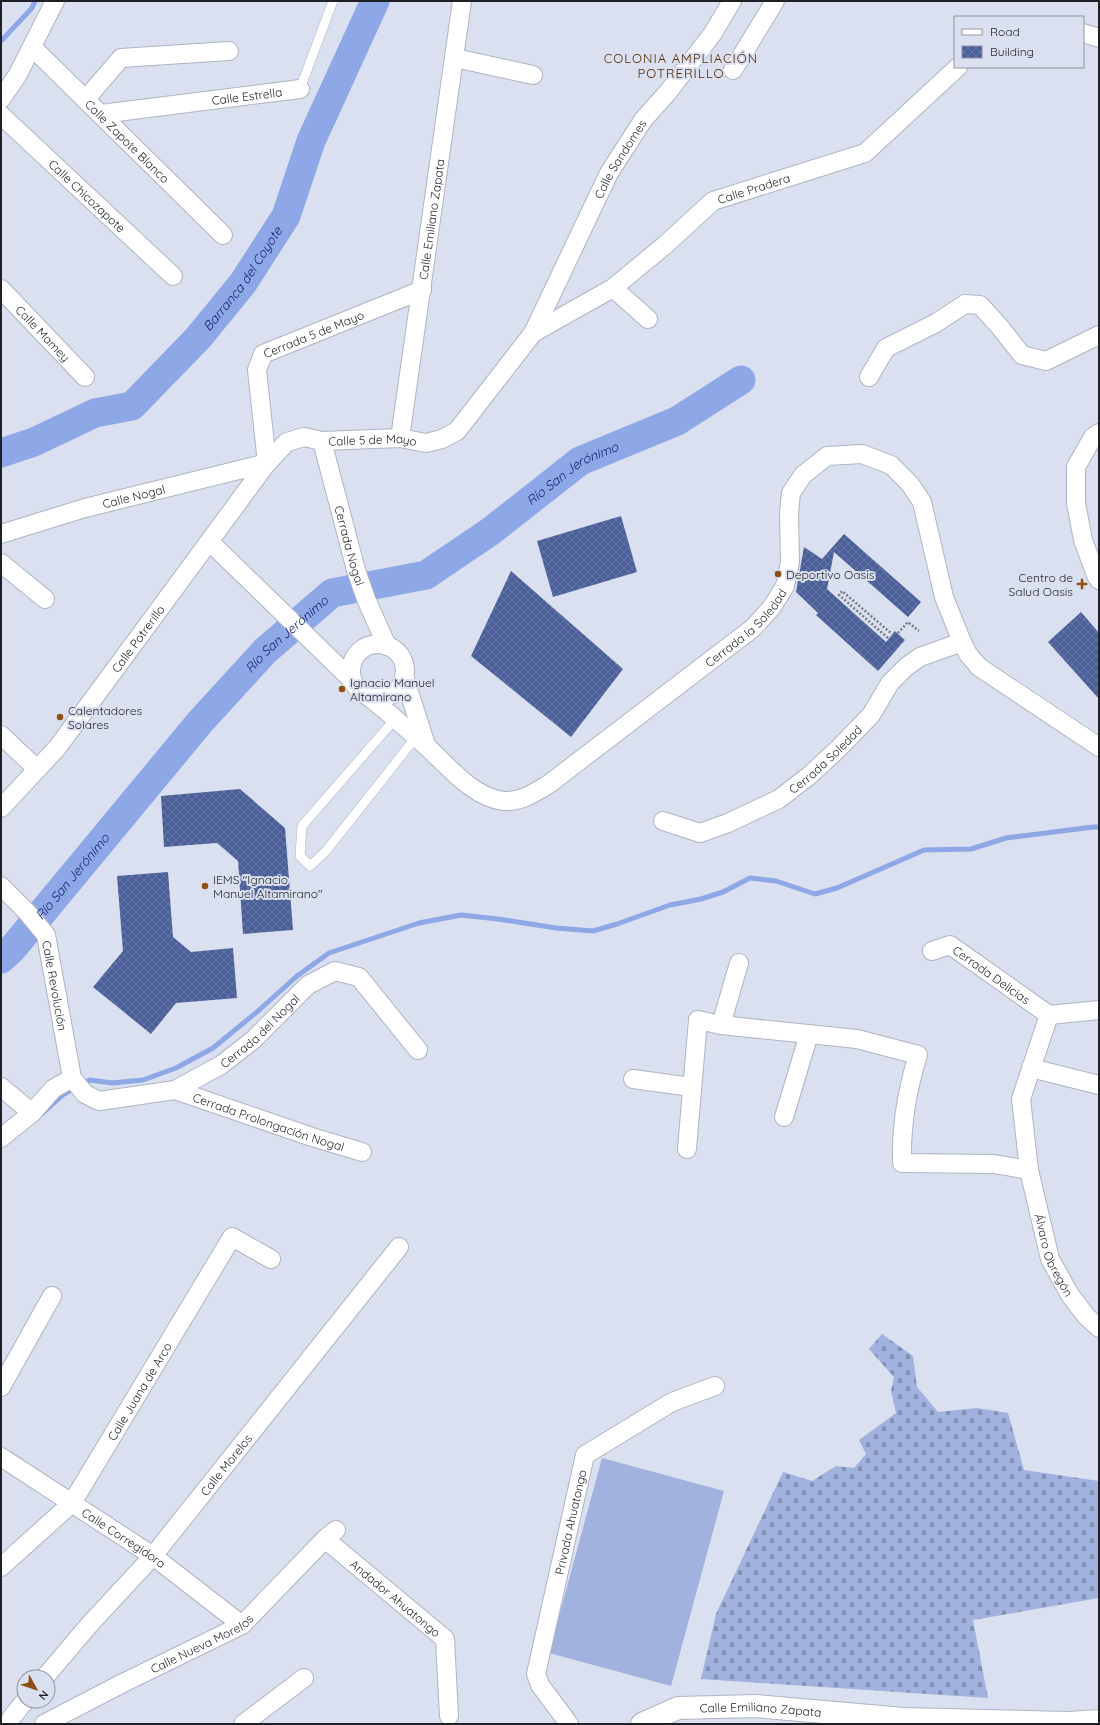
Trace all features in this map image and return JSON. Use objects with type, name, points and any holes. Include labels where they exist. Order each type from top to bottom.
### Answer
[{"type":"street","points":[[1,99],[18,76],[55,1]]},
{"type":"street","name":"Calle Emiliano Zapata","points":[[400,438],[462,1]]},
{"type":"street","name":"Calle Sandomes","points":[[533,333],[609,173],[643,120],[668,92],[713,33],[732,1]]},
{"type":"street","points":[[732,70],[775,1]]},
{"type":"street","points":[[1084,33],[1099,38]]},
{"type":"street","name":"Calle Zapote Blanco","points":[[32,47],[223,235]]},
{"type":"street","points":[[85,100],[121,58],[229,51]]},
{"type":"street","points":[[455,58],[533,75]]},
{"type":"street","name":"Calle Pradera","points":[[533,333],[613,288],[664,246],[713,201],[865,153],[957,68]]},
{"type":"street","name":"Calle Estrella","points":[[101,114],[300,89]]},
{"type":"street","name":"Calle Chicozapote","points":[[1,115],[174,276]]},
{"type":"street","points":[[613,288],[648,319]]},
{"type":"street","name":"Calle Mamey","points":[[1,289],[85,377]]},
{"type":"street","name":"Cerrada 5 de Mayo","points":[[267,463],[257,370],[263,354],[422,290]]},
{"type":"street","points":[[870,377],[886,348],[936,322],[965,304],[980,305],[1022,355],[1046,361],[1099,335]]},
{"type":"street","name":"Calle 5 de Mayo","points":[[267,463],[287,442],[304,437],[322,441],[400,438],[426,443],[442,439],[457,431],[533,333]]},
{"type":"street","points":[[1099,433],[1093,436],[1076,467],[1076,503],[1082,540],[1099,580]]},
{"type":"street","name":"Cerrada Nogal","points":[[322,441],[356,570],[366,599],[387,646]]},
{"type":"street","name":"Cerrada la Soledad","points":[[369,696],[421,741],[467,784],[490,797],[503,801],[520,800],[549,784],[753,628],[772,607],[786,586],[790,562],[788,513],[791,493],[803,475],[827,456],[862,454],[891,466],[910,484],[922,502],[944,596],[968,654],[979,666],[1099,747]]},
{"type":"street","name":"Calle Nogal","points":[[1,534],[85,508],[267,463]]},
{"type":"street","name":"Calle Potrerillo","points":[[1,808],[57,748],[267,463]]},
{"type":"street","points":[[210,542],[353,681],[359,690],[369,696],[378,698],[391,694],[401,684],[404,676],[404,666],[401,658],[395,651],[387,646],[378,644],[369,646],[356,656],[352,664],[351,672],[353,681]]},
{"type":"street","points":[[1,563],[45,599]]},
{"type":"street","name":"Cerrada Soledad","points":[[663,821],[700,833],[728,823],[779,799],[810,775],[855,732],[871,715],[890,683],[906,667],[920,657],[962,642]]},
{"type":"street","name":"Cerrada la Soledad","points":[[404,676],[421,741]]},
{"type":"street","points":[[1,735],[36,769]]},
{"type":"street","name":"Calle Revolución","points":[[1,886],[26,911],[46,935],[73,1079]]},
{"type":"street","name":"Cerrada Delicias","points":[[932,951],[950,945],[1049,1015]]},
{"type":"street","points":[[721,1025],[739,963]]},
{"type":"street","name":"Cerrada del Nogal","points":[[73,1079],[85,1094],[99,1101],[175,1090],[222,1065],[253,1040],[308,985],[335,971],[359,976],[418,1050]]},
{"type":"street","points":[[1049,1015],[1099,1010]]},
{"type":"street","name":"Álvaro Obregón","points":[[1049,1015],[1021,1099],[1029,1170],[1050,1259],[1070,1295],[1086,1316],[1099,1328]]},
{"type":"street","points":[[687,1149],[691,1087],[698,1020],[721,1025],[857,1039],[918,1055],[909,1083],[902,1138],[902,1163],[994,1164],[1029,1170]]},
{"type":"street","points":[[784,1117],[809,1034]]},
{"type":"street","points":[[1031,1068],[1099,1085]]},
{"type":"street","points":[[1,1138],[32,1113],[53,1089],[73,1079]]},
{"type":"street","points":[[633,1079],[691,1087]]},
{"type":"street","points":[[1,1087],[32,1113]]},
{"type":"street","name":"Cerrada Prolongación Nogal","points":[[175,1090],[312,1137],[362,1152]]},
{"type":"street","name":"Calle Juana de Arco","points":[[1,1567],[72,1503],[232,1237],[271,1259]]},
{"type":"street","name":"Calle Morelos","points":[[52,1669],[90,1624],[153,1556],[399,1246]]},
{"type":"street","points":[[1,1387],[52,1296]]},
{"type":"street","name":"Privada Ahuatongo","points":[[569,1724],[540,1685],[536,1674],[585,1455],[672,1402],[715,1386]]},
{"type":"street","name":"Calle Corregidora","points":[[1,1457],[153,1556],[242,1625]]},
{"type":"street","name":"Calle Nueva Morelos","points":[[44,1724],[122,1683],[242,1625],[330,1535]]},
{"type":"street","name":"Andador Ahuatongo","points":[[330,1535],[445,1639],[449,1716]]},
{"type":"street","points":[[243,1724],[304,1678]]},
{"type":"street","name":"Calle Emiliano Zapata","points":[[642,1724],[676,1716],[755,1706],[903,1721],[1069,1724],[1099,1721]]},
{"type":"street","points":[[8,1724],[18,1709]]},
{"type":"lane","name":"Calle Estrella","points":[[300,89],[333,1]]},
{"type":"lane","points":[[395,719],[302,826],[300,856],[310,866],[326,851],[421,741]]},
{"type":"path","points":[[888,638],[839,595],[842,591],[892,634]]},
{"type":"path","points":[[898,633],[908,622],[919,631]]},
{"type":"green space","points":[[882,1334],[913,1356],[917,1387],[938,1412],[977,1408],[1008,1413],[1024,1470],[1099,1481],[1099,1598],[973,1620],[988,1698],[701,1679],[716,1614],[783,1472],[812,1481],[836,1466],[854,1468],[866,1454],[859,1440],[896,1413],[891,1391],[894,1377],[869,1349]]},
{"type":"green space","points":[[602,1458],[724,1491],[671,1686],[549,1653]]},
{"type":"building","points":[[621,516],[637,572],[553,597],[537,541]]},
{"type":"building","points":[[844,534],[921,602],[908,617],[834,552],[827,589],[886,642],[895,631],[905,640],[878,671],[816,615],[818,613],[796,592],[804,547],[822,559]]},
{"type":"building","points":[[511,571],[623,669],[571,737],[471,656]]},
{"type":"building","points":[[1081,612],[1099,633],[1099,699],[1048,642]]},
{"type":"building","points":[[240,789],[285,828],[293,930],[243,934],[238,861],[217,843],[164,847],[161,796]]},
{"type":"building","points":[[168,872],[173,937],[191,952],[233,948],[237,998],[176,1003],[151,1034],[93,987],[123,951],[117,876]]},
{"type":"waterway","points":[[1,41],[32,8],[35,1]]},
{"type":"waterway","name":"Barranca del Coyote","points":[[1,453],[34,442],[95,413],[132,406],[198,338],[243,283],[286,216],[311,141],[375,1]]},
{"type":"waterway","name":"Río San Jerónimo","points":[[1,959],[12,949],[200,722],[265,651],[332,593],[426,575],[491,531],[580,461],[677,421],[741,380]]},
{"type":"waterway","points":[[82,1084],[90,1080],[112,1083],[143,1080],[176,1068],[213,1048],[297,976],[329,953],[419,923],[461,915],[556,928],[593,931],[670,905],[701,899],[723,892],[750,878],[776,881],[815,894],[837,888],[924,850],[971,849],[1006,838],[1099,827]]},
{"type":"waterway","points":[[36,1119],[64,1094],[75,1088]]},
{"type":"place","name":"Deportivo Oasis","points":[[778,574]]},
{"type":"place","name":"Centro de Salud Oasis","points":[[1082,584]]},
{"type":"place","name":"Ignacio Manuel Altamirano","points":[[342,689]]},
{"type":"place","name":"Calentadores Solares","points":[[60,717]]},
{"type":"place","name":"IEMS \"Ignacio Manuel Altamirano\"","points":[[205,886]]},
{"type":"district","name":"COLONIA AMPLIACIÓN POTRERILLO","points":[[681,66]]}]
